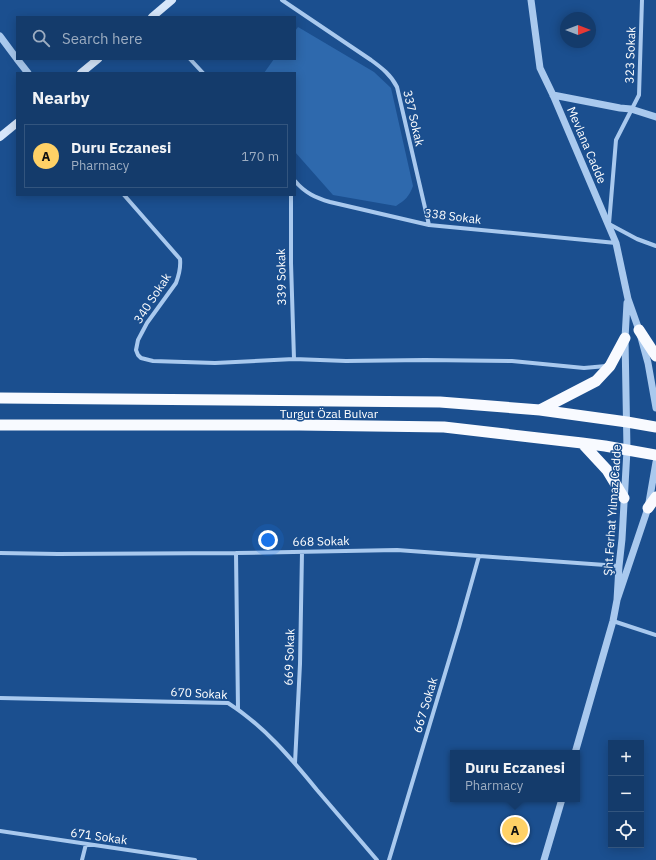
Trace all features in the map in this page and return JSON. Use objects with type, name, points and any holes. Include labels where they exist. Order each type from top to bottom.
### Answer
[{"type":"highway","points":[[639,330],[656,356]]},
{"type":"highway","points":[[540,410],[596,381],[610,366],[625,338]]},
{"type":"highway","name":"Turgut Özal Bulvar","points":[[0,398],[440,402],[540,410],[656,427]]},
{"type":"highway","name":"Turgut Özal Bulvar","points":[[0,426],[299,425],[444,427],[582,443],[656,456]]},
{"type":"highway","points":[[582,443],[607,470],[624,498]]},
{"type":"highway","points":[[648,508],[656,497]]},
{"type":"main road","points":[[154,16],[172,0]]},
{"type":"main road","points":[[82,72],[97,60]]},
{"type":"main road","points":[[0,137],[16,125]]},
{"type":"street","name":"337 Sokak","points":[[282,0],[371,60],[393,79],[397,87],[429,225]]},
{"type":"street","name":"Mevlana Cadde","points":[[531,0],[540,68],[616,243],[628,299],[648,362],[656,408]]},
{"type":"street","name":"323 Sokak","points":[[609,224],[616,140],[639,96],[642,0]]},
{"type":"street","points":[[0,36],[16,58]]},
{"type":"street","points":[[18,60],[27,72]]},
{"type":"street","points":[[191,60],[202,72]]},
{"type":"street","points":[[553,95],[631,109],[656,117]]},
{"type":"street","name":"338 Sokak","points":[[296,182],[316,198],[429,225],[616,243]]},
{"type":"street","name":"340 Sokak","points":[[125,196],[180,259],[181,264],[176,283],[147,323],[138,340],[136,350],[138,355],[142,358],[153,361],[215,362],[294,359]]},
{"type":"street","name":"339 Sokak","points":[[291,196],[290,262],[294,359]]},
{"type":"street","points":[[609,224],[637,239],[656,246]]},
{"type":"street","name":"Mevlana Cadde","points":[[627,422],[625,338],[628,299]]},
{"type":"street","points":[[294,359],[346,361],[512,361],[584,368],[610,366]]},
{"type":"street","name":"Şht.Ferhat Yılmaz Cadde","points":[[617,600],[618,566],[628,450],[627,422]]},
{"type":"street","name":"Şht.Ferhat Yılmaz Cadde","points":[[576,750],[613,621],[617,600],[648,508],[656,462]]},
{"type":"street","name":"668 Sokak","points":[[0,553],[236,553],[397,550],[618,566]]},
{"type":"street","name":"669 Sokak","points":[[295,763],[300,664],[302,552]]},
{"type":"street","points":[[236,553],[238,709]]},
{"type":"street","name":"667 Sokak","points":[[389,860],[479,556]]},
{"type":"street","points":[[613,621],[656,635]]},
{"type":"street","name":"670 Sokak","points":[[0,698],[228,703],[238,709],[264,732],[295,763],[376,860]]},
{"type":"street","points":[[544,860],[561,802]]},
{"type":"street","name":"671 Sokak","points":[[0,831],[195,860]]},
{"type":"street","points":[[82,860],[86,844]]},
{"type":"shaded area","points":[[298,27],[374,72],[391,88],[413,186],[406,198],[396,206],[333,195],[296,153],[296,72],[265,72],[273,60],[296,60],[296,30]]},
{"type":"place","name":"Duru Eczanesi","points":[[515,830]]}]
